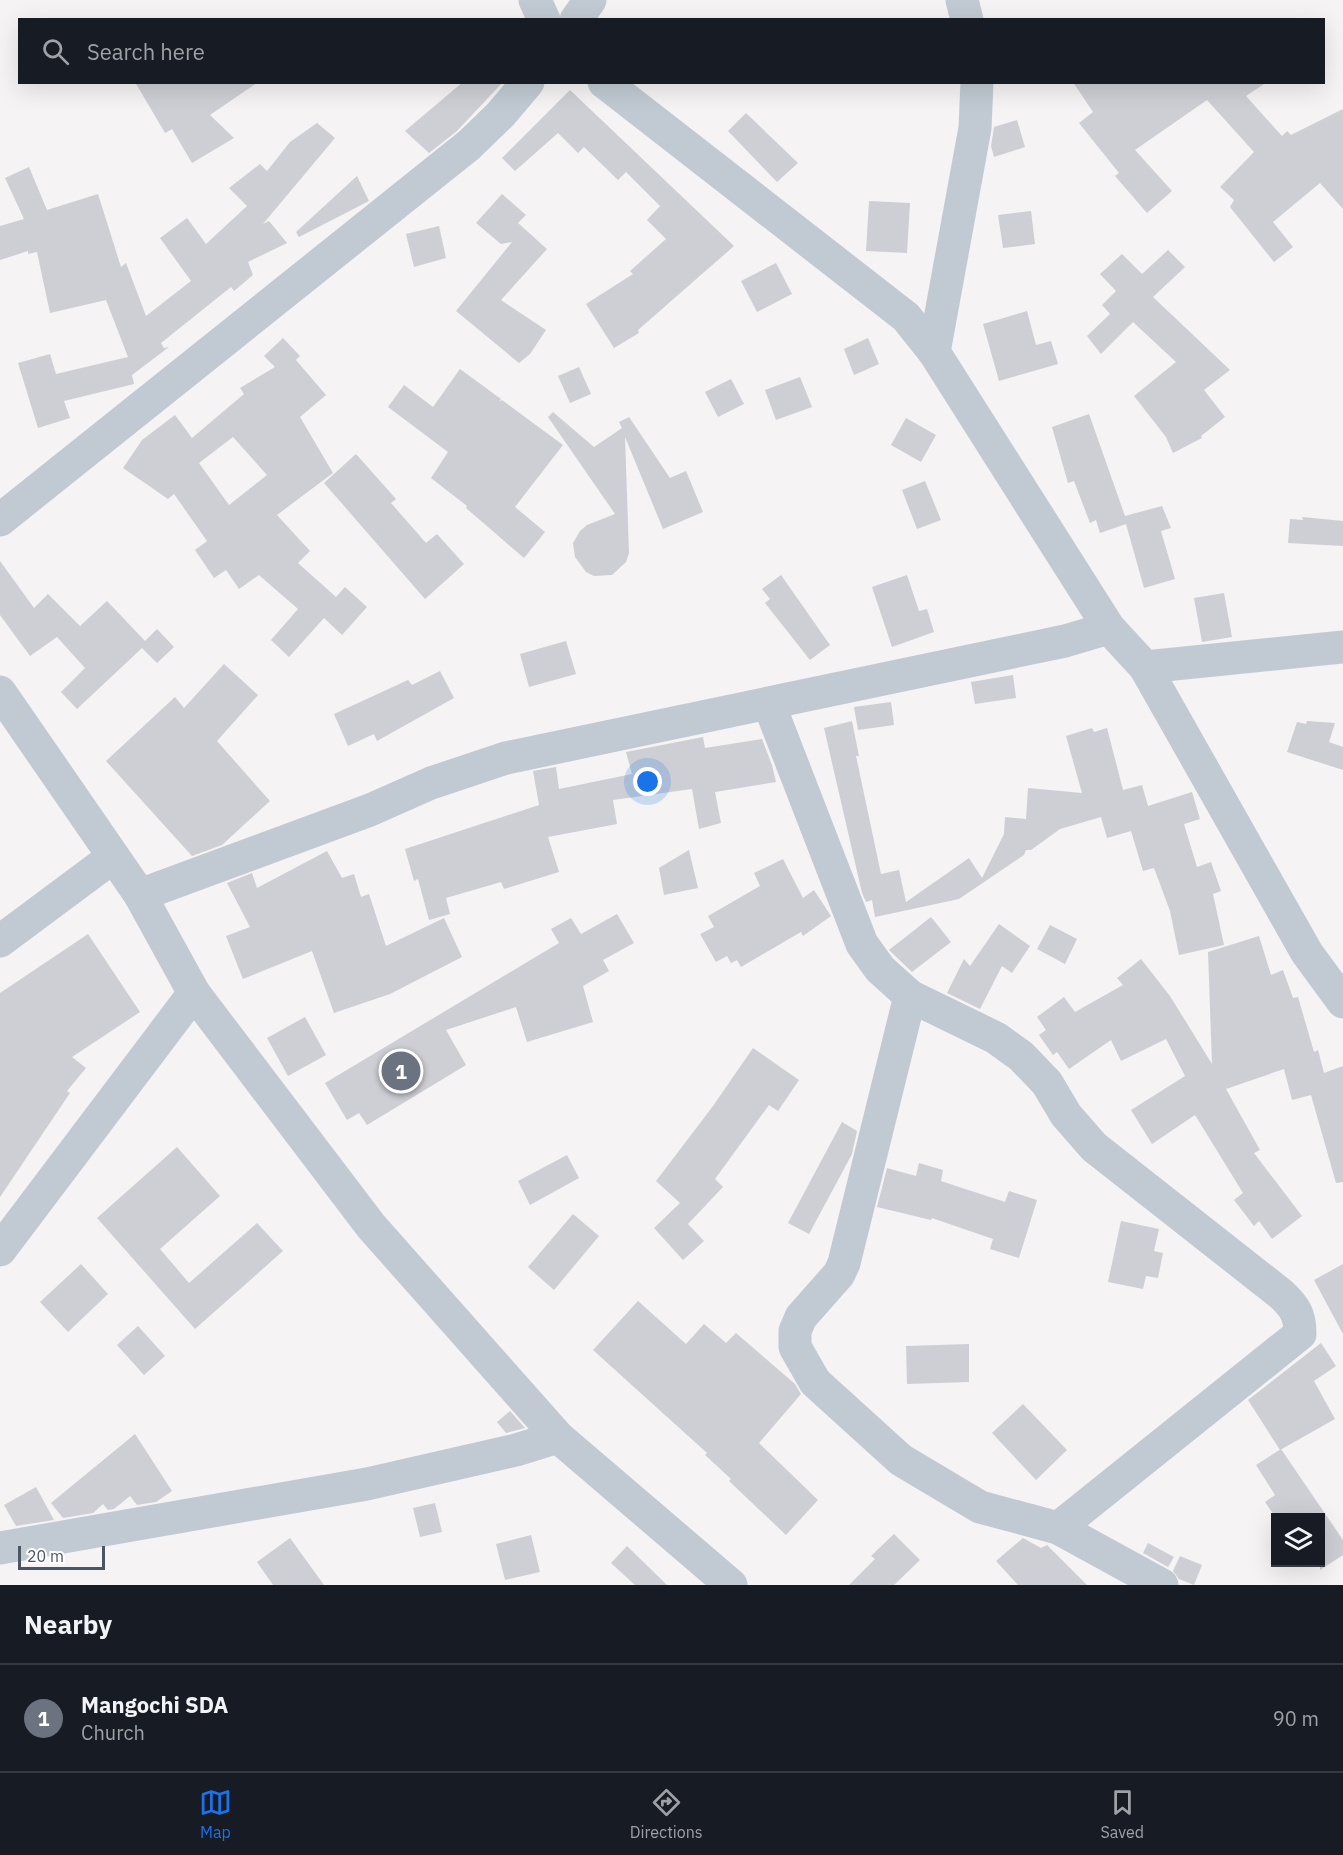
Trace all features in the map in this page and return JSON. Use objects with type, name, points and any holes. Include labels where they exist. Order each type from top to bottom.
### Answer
[{"type":"street","points":[[535,0],[543,18]]},
{"type":"street","points":[[577,18],[590,0]]},
{"type":"street","points":[[962,0],[966,18]]},
{"type":"street","points":[[0,520],[469,145],[501,114],[526,84]]},
{"type":"street","points":[[607,84],[906,316],[934,352],[1109,628],[1145,667],[1307,953],[1343,1002]]},
{"type":"street","points":[[934,352],[975,128],[977,84]]},
{"type":"street","points":[[140,895],[370,810],[431,783],[506,758],[1065,641],[1109,628]]},
{"type":"street","points":[[1145,667],[1343,647]]},
{"type":"street","points":[[0,692],[140,895],[194,993],[371,1226],[558,1437],[731,1585]]},
{"type":"street","points":[[769,704],[862,944],[880,969],[910,996],[996,1038],[1021,1056],[1047,1083],[1066,1115],[1094,1148],[1281,1294],[1293,1305],[1300,1318],[1300,1334],[1058,1528]]},
{"type":"street","points":[[0,941],[112,857]]},
{"type":"street","points":[[0,1250],[194,993]]},
{"type":"street","points":[[910,996],[844,1263],[839,1274],[801,1317],[795,1331],[795,1347],[814,1382],[901,1460],[980,1507],[1058,1528],[1162,1585]]},
{"type":"street","points":[[0,1548],[367,1484],[516,1450],[558,1437]]},
{"type":"building","points":[[136,84],[255,84],[210,115],[234,138],[192,163],[172,129],[165,133]]},
{"type":"building","points":[[461,84],[501,84],[457,131],[429,153],[405,131]]},
{"type":"building","points":[[1074,84],[1264,84],[1246,96],[1282,136],[1287,131],[1291,135],[1343,109],[1343,209],[1320,183],[1273,222],[1293,247],[1274,262],[1230,207],[1234,200],[1220,187],[1254,152],[1207,100],[1135,150],[1172,191],[1147,213],[1115,176],[1119,173],[1079,123],[1093,112]]},
{"type":"building","points":[[570,90],[734,246],[638,330],[639,333],[614,348],[586,304],[633,274],[630,271],[666,239],[647,220],[660,206],[626,172],[618,180],[584,147],[578,153],[558,133],[515,171],[502,158]]},
{"type":"building","points":[[746,113],[798,163],[777,182],[728,131]]},
{"type":"building","points":[[1017,120],[1025,147],[994,157],[991,146],[994,127]]},
{"type":"building","points":[[317,123],[335,138],[263,224],[269,221],[287,243],[248,262],[253,275],[234,291],[231,287],[161,343],[164,348],[169,347],[132,375],[134,384],[64,401],[70,418],[38,428],[18,363],[50,354],[56,374],[128,357],[106,300],[50,313],[37,252],[28,254],[28,251],[0,260],[0,226],[24,219],[5,178],[29,167],[47,210],[98,194],[121,267],[126,263],[146,316],[191,281],[160,238],[187,218],[206,244],[247,206],[229,188],[260,164],[267,171],[290,142]]},
{"type":"building","points":[[357,176],[369,201],[299,237],[296,232]]},
{"type":"building","points":[[502,194],[526,215],[518,223],[547,249],[501,300],[546,330],[530,354],[519,363],[456,311],[512,242],[501,244],[476,223]]},
{"type":"building","points":[[869,201],[910,203],[907,253],[866,251]]},
{"type":"building","points":[[1031,211],[1035,244],[1003,248],[998,215]]},
{"type":"building","points":[[439,226],[446,258],[414,267],[406,234]]},
{"type":"building","points":[[1168,250],[1185,267],[1153,297],[1230,370],[1204,390],[1225,417],[1201,436],[1202,438],[1173,453],[1166,437],[1134,396],[1176,362],[1133,322],[1101,354],[1087,336],[1110,314],[1102,305],[1116,291],[1100,274],[1122,254],[1142,274]]},
{"type":"building","points":[[776,263],[792,294],[757,312],[741,281]]},
{"type":"building","points":[[1027,311],[1036,345],[1051,341],[1058,364],[999,381],[983,324]]},
{"type":"building","points":[[283,338],[300,356],[296,360],[326,395],[300,417],[333,473],[277,515],[310,551],[298,563],[336,597],[345,587],[367,607],[342,635],[324,618],[289,657],[271,640],[298,609],[259,575],[239,589],[226,570],[214,578],[195,550],[207,541],[174,494],[168,499],[123,468],[142,440],[175,415],[192,438],[244,394],[240,388],[275,367],[264,356]],"holes":[[[233,437],[267,475],[229,505],[199,463]]]},
{"type":"building","points":[[868,338],[879,364],[854,375],[844,349]]},
{"type":"building","points":[[579,367],[591,394],[570,403],[558,376]]},
{"type":"building","points":[[460,369],[501,399],[499,402],[502,400],[563,445],[515,507],[545,532],[524,558],[466,508],[467,506],[431,478],[448,452],[388,407],[404,385],[433,407]]},
{"type":"building","points":[[800,377],[812,407],[776,420],[765,390]]},
{"type":"building","points":[[731,379],[744,404],[718,417],[705,392]]},
{"type":"building","points":[[553,412],[594,447],[622,428],[619,422],[629,417],[670,478],[686,471],[703,512],[663,529],[625,437],[629,553],[626,562],[612,575],[594,576],[586,572],[575,557],[573,543],[580,531],[587,525],[615,514],[548,417]]},
{"type":"building","points":[[1089,414],[1125,516],[1162,506],[1171,528],[1161,531],[1175,579],[1144,588],[1126,524],[1100,533],[1096,520],[1090,523],[1074,481],[1068,483],[1052,427]]},
{"type":"building","points":[[906,418],[936,435],[921,462],[891,445]]},
{"type":"building","points":[[356,454],[396,499],[391,503],[426,543],[437,534],[464,564],[425,599],[324,483]]},
{"type":"building","points":[[925,481],[941,520],[917,529],[902,490]]},
{"type":"building","points":[[1302,517],[1343,521],[1343,546],[1288,543],[1290,519],[1303,520]]},
{"type":"building","points":[[0,561],[34,608],[48,594],[80,626],[107,601],[145,641],[157,629],[174,647],[157,663],[142,648],[77,709],[61,692],[85,668],[57,637],[30,656],[0,615]]},
{"type":"building","points":[[781,575],[830,645],[810,660],[765,603],[770,599],[762,589]]},
{"type":"building","points":[[907,575],[919,611],[927,609],[934,632],[892,647],[872,587]]},
{"type":"building","points":[[1224,593],[1232,637],[1202,642],[1194,598]]},
{"type":"building","points":[[566,641],[576,674],[529,687],[520,654]]},
{"type":"building","points":[[224,664],[258,695],[217,741],[270,801],[222,845],[192,856],[106,761],[175,697],[184,708]]},
{"type":"building","points":[[440,671],[454,698],[377,741],[374,734],[348,746],[334,714],[408,680],[412,685]]},
{"type":"building","points":[[1013,675],[1016,698],[975,704],[971,682]]},
{"type":"building","points":[[891,702],[894,725],[858,730],[854,707]]},
{"type":"building","points":[[852,721],[859,756],[856,756],[881,874],[899,870],[906,902],[969,858],[982,878],[1004,834],[1005,817],[1026,819],[1028,788],[1082,793],[1066,736],[1092,728],[1094,732],[1107,728],[1123,790],[1142,785],[1148,806],[1192,792],[1200,819],[1184,824],[1197,867],[1211,862],[1221,891],[1213,894],[1224,945],[1179,955],[1170,911],[1154,868],[1143,871],[1131,831],[1107,838],[1101,817],[1060,829],[1031,850],[1026,850],[1024,855],[959,899],[875,917],[872,900],[866,902],[862,893],[824,728]]},
{"type":"building","points":[[1307,721],[1335,723],[1329,742],[1343,747],[1343,770],[1287,752],[1297,722],[1306,724]]},
{"type":"building","points":[[703,737],[705,748],[762,739],[776,782],[715,792],[721,823],[699,829],[692,789],[613,800],[617,824],[548,837],[559,872],[504,889],[501,882],[446,898],[450,914],[429,920],[418,879],[414,881],[405,849],[539,805],[533,771],[556,767],[559,789],[632,774],[626,752]]},
{"type":"building","points":[[689,850],[698,888],[664,895],[659,868]]},
{"type":"building","points":[[327,851],[342,878],[354,874],[361,897],[369,894],[386,946],[444,918],[462,957],[390,994],[334,1013],[312,951],[243,979],[226,936],[250,927],[227,883],[252,873],[257,888]]},
{"type":"building","points":[[783,859],[803,898],[814,890],[831,916],[803,936],[801,932],[741,967],[737,960],[731,963],[727,956],[716,962],[700,934],[714,927],[708,916],[760,886],[754,873]]},
{"type":"building","points":[[617,914],[634,943],[603,960],[609,971],[583,986],[593,1022],[527,1042],[516,1007],[446,1030],[466,1065],[367,1125],[359,1113],[347,1120],[325,1083],[559,943],[551,929],[571,918],[581,934]]},
{"type":"building","points":[[931,917],[951,942],[912,972],[889,950]]},
{"type":"building","points":[[999,924],[1030,946],[1012,973],[1002,966],[980,1009],[947,993],[964,959],[970,966]]},
{"type":"building","points":[[1050,925],[1077,939],[1065,964],[1037,949]]},
{"type":"building","points":[[88,934],[140,1012],[72,1057],[86,1068],[67,1091],[70,1093],[0,1197],[0,993]]},
{"type":"building","points":[[1259,936],[1271,975],[1283,970],[1293,998],[1298,997],[1314,1052],[1318,1050],[1324,1073],[1343,1066],[1343,1182],[1336,1183],[1311,1095],[1292,1100],[1284,1069],[1226,1089],[1260,1150],[1254,1153],[1302,1216],[1272,1239],[1259,1221],[1254,1226],[1234,1200],[1243,1193],[1195,1115],[1152,1144],[1131,1110],[1185,1076],[1166,1039],[1121,1061],[1111,1040],[1069,1069],[1057,1052],[1053,1055],[1039,1035],[1046,1030],[1037,1017],[1064,997],[1075,1012],[1123,985],[1117,978],[1141,959],[1170,996],[1212,1064],[1208,952]]},
{"type":"building","points":[[305,1017],[326,1055],[288,1076],[267,1038]]},
{"type":"building","points":[[753,1048],[799,1080],[778,1111],[769,1105],[715,1179],[723,1187],[688,1224],[704,1241],[683,1260],[654,1228],[680,1203],[656,1181],[713,1106]]},
{"type":"building","points":[[842,1122],[857,1131],[852,1154],[809,1234],[788,1223]]},
{"type":"building","points":[[177,1147],[220,1196],[160,1249],[189,1283],[257,1223],[283,1251],[195,1329],[97,1218]]},
{"type":"building","points":[[567,1155],[579,1178],[530,1205],[518,1181]]},
{"type":"building","points":[[919,1163],[943,1170],[941,1181],[1005,1202],[1009,1191],[1037,1200],[1019,1258],[990,1249],[993,1239],[932,1218],[931,1220],[877,1207],[887,1168],[916,1176]]},
{"type":"building","points":[[573,1214],[599,1236],[554,1290],[528,1267]]},
{"type":"building","points":[[1121,1221],[1159,1229],[1154,1251],[1163,1253],[1158,1278],[1146,1276],[1143,1289],[1108,1282]]},
{"type":"building","points":[[81,1264],[108,1294],[68,1332],[40,1302]]},
{"type":"building","points":[[1343,1264],[1343,1334],[1314,1280]]},
{"type":"building","points":[[638,1301],[686,1344],[704,1324],[726,1343],[736,1333],[795,1384],[801,1394],[759,1443],[818,1500],[786,1535],[729,1481],[731,1479],[705,1455],[707,1453],[593,1350]]},
{"type":"building","points":[[138,1326],[165,1356],[144,1375],[117,1345]]},
{"type":"building","points":[[1321,1343],[1336,1366],[1314,1381],[1335,1419],[1280,1450],[1248,1400]]},
{"type":"building","points":[[969,1344],[969,1382],[907,1384],[906,1346]]},
{"type":"building","points":[[1023,1404],[1067,1450],[1036,1480],[992,1433]]},
{"type":"building","points":[[510,1411],[525,1428],[506,1433],[497,1422]]},
{"type":"building","points":[[135,1434],[172,1491],[156,1502],[137,1505],[130,1496],[114,1509],[108,1510],[103,1504],[93,1513],[63,1518],[51,1503]]},
{"type":"building","points":[[1281,1449],[1325,1513],[1273,1513],[1265,1502],[1275,1495],[1256,1465]]},
{"type":"building","points":[[36,1487],[54,1520],[16,1526],[4,1505]]},
{"type":"building","points":[[435,1503],[442,1532],[420,1537],[413,1508]]},
{"type":"building","points":[[1325,1514],[1343,1540],[1343,1555],[1325,1567]]},
{"type":"building","points":[[894,1534],[920,1560],[894,1585],[849,1585],[875,1559],[871,1556]]},
{"type":"building","points":[[531,1535],[540,1572],[505,1580],[496,1544]]},
{"type":"building","points":[[290,1538],[324,1585],[273,1585],[257,1562]]},
{"type":"building","points":[[1023,1538],[1041,1548],[1047,1545],[1087,1585],[1018,1585],[996,1561]]},
{"type":"building","points":[[1148,1543],[1174,1557],[1168,1567],[1143,1553]]},
{"type":"building","points":[[627,1546],[667,1585],[635,1585],[611,1563]]},
{"type":"building","points":[[1180,1556],[1202,1565],[1194,1585],[1179,1579],[1173,1571]]},
{"type":"place","name":"Mangochi SDA","points":[[401,1071]]}]
